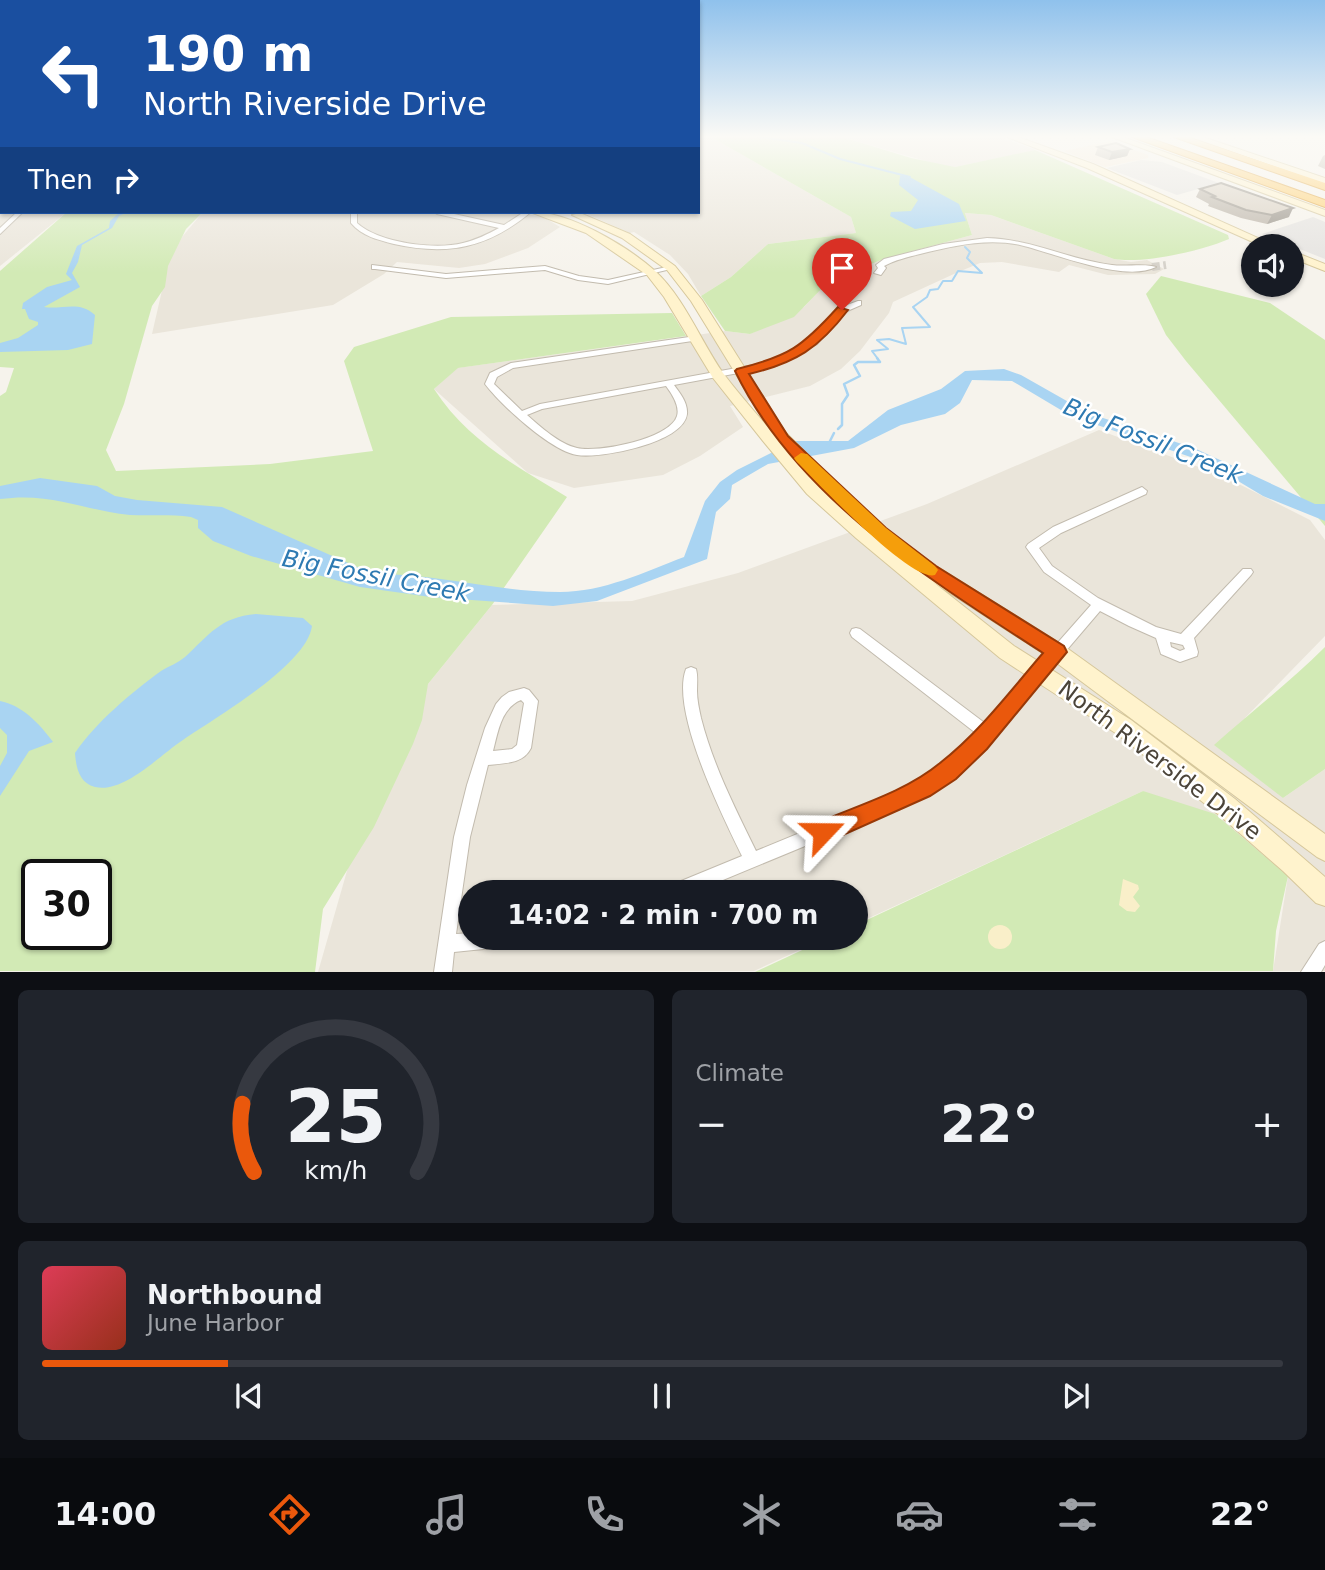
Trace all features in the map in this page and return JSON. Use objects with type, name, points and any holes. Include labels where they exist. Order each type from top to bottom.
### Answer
[{"type":"highway","points":[[1247,182],[1325,211]]},
{"type":"highway","points":[[1270,182],[1325,204]]},
{"type":"highway","points":[[1287,182],[1325,195]]},
{"type":"main road","points":[[1127,182],[1244,234]]},
{"type":"main road","points":[[1244,182],[1325,211]]},
{"type":"main road","name":"North Riverside Drive","points":[[540,214],[590,232],[648,271],[696,338],[718,375],[862,534],[1007,652],[1124,727],[1227,807],[1325,894]]},
{"type":"main road","name":"North Riverside Drive","points":[[571,214],[626,236],[668,266],[696,300],[742,371],[777,440]]},
{"type":"main road","points":[[1304,259],[1325,268]]},
{"type":"main road","name":"North Riverside Drive","points":[[807,473],[903,552],[1057,652],[1325,849]]},
{"type":"street","points":[[0,232],[18,214]]},
{"type":"street","points":[[354,214],[354,223],[366,233],[434,249],[471,246],[525,214]]},
{"type":"street","points":[[446,214],[505,227]]},
{"type":"street","points":[[880,271],[901,264],[912,256],[985,239],[1106,267],[1152,267]]},
{"type":"street","points":[[376,265],[446,276],[545,268],[601,282],[668,266]]},
{"type":"street","points":[[522,414],[540,407],[773,364],[814,342],[842,310],[858,303]]},
{"type":"street","points":[[670,384],[680,402],[682,418],[661,437],[641,443],[577,452],[556,444],[497,395],[489,384],[493,375],[511,366],[696,338]]},
{"type":"street","points":[[1142,491],[1040,539],[1032,547],[1040,554],[1046,567],[1100,603],[1165,637],[1166,650],[1180,657],[1192,652],[1187,638],[1247,572]]},
{"type":"street","points":[[705,880],[922,788],[948,771],[986,733],[1100,603]]},
{"type":"street","points":[[856,633],[986,733]]},
{"type":"street","points":[[691,673],[689,702],[734,821],[753,861]]},
{"type":"street","points":[[443,971],[457,850],[469,797],[502,703],[510,696],[524,694],[531,701],[524,748],[515,755],[483,759]]},
{"type":"street","points":[[447,944],[458,943]]},
{"type":"street","points":[[1310,971],[1325,950]]},
{"type":"shaded area","points":[[700,182],[790,182],[851,217],[856,233],[768,244],[731,277],[701,296],[688,274],[670,255],[634,232],[630,233],[587,214],[700,214]]},
{"type":"shaded area","points":[[1144,182],[1219,183],[1177,195]]},
{"type":"shaded area","points":[[965,213],[991,215],[1114,259],[1131,262],[1147,260],[1164,269],[1155,274],[1108,275],[1069,265],[1059,272],[1002,262],[980,263],[893,302],[889,313],[860,351],[841,369],[810,386],[730,406],[743,427],[700,456],[663,475],[574,488],[528,473],[434,389],[457,368],[725,331],[750,334],[804,307],[829,280],[884,259],[972,235]]},
{"type":"shaded area","points":[[0,214],[65,214],[0,266]]},
{"type":"shaded area","points":[[201,214],[528,214],[545,218],[560,227],[528,248],[485,264],[459,268],[397,262],[384,274],[333,305],[152,334],[168,264],[182,237]]},
{"type":"shaded area","points":[[1313,217],[1325,222],[1325,259],[1304,251],[1304,234],[1262,234]]},
{"type":"shaded area","points":[[1099,430],[1223,476],[1310,520],[1325,540],[1325,636],[1245,718],[1283,798],[1325,769],[1325,971],[1273,971],[1288,876],[1143,791],[868,918],[868,880],[458,880],[458,950],[800,950],[754,971],[318,972],[353,850],[428,684],[492,605],[632,601],[738,573],[927,504]]},
{"type":"green space","points":[[790,182],[1108,182],[1228,235],[1229,239],[1172,255],[1140,260],[1114,259],[991,215],[965,213],[972,235],[884,259],[830,280],[794,317],[750,334],[725,331],[701,296],[731,277],[768,244],[856,233],[851,217]]},
{"type":"green space","points":[[65,214],[201,214],[186,229],[168,266],[165,287],[152,306],[124,404],[106,450],[116,471],[270,464],[373,451],[344,361],[354,347],[451,317],[672,313],[686,336],[458,368],[434,389],[447,407],[477,437],[511,463],[567,497],[492,605],[428,684],[422,720],[413,744],[374,827],[323,909],[315,972],[0,971],[0,396],[6,392],[14,368],[0,367],[0,271]]},
{"type":"green space","points":[[1161,276],[1270,303],[1325,340],[1325,526],[1186,361],[1166,335],[1146,294]]},
{"type":"green space","points":[[1325,647],[1325,769],[1283,798],[1214,745]]},
{"type":"green space","points":[[1143,791],[1215,814],[1288,876],[1276,931],[1273,971],[755,972],[802,950],[868,950],[868,919]]},
{"type":"sand","points":[[1123,879],[1138,885],[1139,889],[1133,897],[1140,906],[1135,912],[1127,911],[1119,905]]},
{"type":"sand","points":[[1000,925],[1009,928],[1012,937],[1009,946],[1000,949],[991,946],[988,937],[991,928]]},
{"type":"water","points":[[899,182],[919,182],[959,204],[966,221],[915,229],[890,216],[891,212],[911,211],[918,200],[899,185]]},
{"type":"water","points":[[118,214],[124,214],[119,216],[112,228],[82,245],[72,273],[80,287],[44,307],[77,307],[89,310],[95,315],[92,344],[68,350],[0,352],[0,343],[18,338],[38,325],[38,322],[29,319],[25,309],[22,309],[23,303],[47,287],[72,280],[66,274],[77,246],[109,228],[110,221]]},
{"type":"water","name":"Big Fossil Creek","points":[[1004,369],[1021,375],[1088,413],[1194,448],[1315,504],[1325,504],[1325,521],[1263,496],[1208,463],[1071,416],[1012,381],[972,380],[960,403],[945,414],[901,425],[854,448],[768,464],[732,485],[730,499],[716,512],[707,559],[597,601],[553,606],[430,597],[360,587],[251,556],[213,541],[198,528],[198,520],[191,517],[113,513],[36,498],[0,499],[0,486],[40,478],[97,486],[115,496],[137,500],[222,507],[373,574],[420,576],[536,591],[592,589],[684,557],[705,501],[720,482],[737,470],[795,441],[848,441],[888,410],[941,389],[965,371]]},
{"type":"water","points":[[256,614],[303,618],[312,626],[306,641],[294,657],[237,705],[130,779],[106,788],[85,782],[78,769],[75,753],[104,719],[149,680],[185,657],[216,628],[233,619]]},
{"type":"water","points":[[0,701],[30,716],[53,742],[29,751],[0,796],[0,766],[7,753],[7,735],[0,728]]},
{"type":"building","points":[[1221,183],[1293,208],[1272,215],[1246,210],[1212,197],[1215,196],[1200,189]]},
{"type":"waterway","points":[[878,359],[872,351],[888,349],[877,340],[889,339],[906,344],[902,328],[930,327],[913,307],[927,297],[930,290],[938,289],[943,281],[952,281],[958,271],[982,273],[967,258],[970,252],[965,247]]},
{"type":"waterway","points":[[838,429],[842,425],[842,404],[848,395],[844,384],[860,376],[854,365],[858,362],[880,362],[877,358]]},
{"type":"waterway","points":[[828,445],[834,433]]},
{"type":"tunnel","points":[[1152,267],[1166,265]]},
{"type":"slow traffic","points":[[801,458],[880,533],[929,570]]},
{"type":"route","points":[[823,832],[922,788],[948,771],[979,742],[1057,652],[930,571],[880,533],[783,439],[755,397],[742,371],[773,364],[799,352],[814,342],[842,310]]}]
